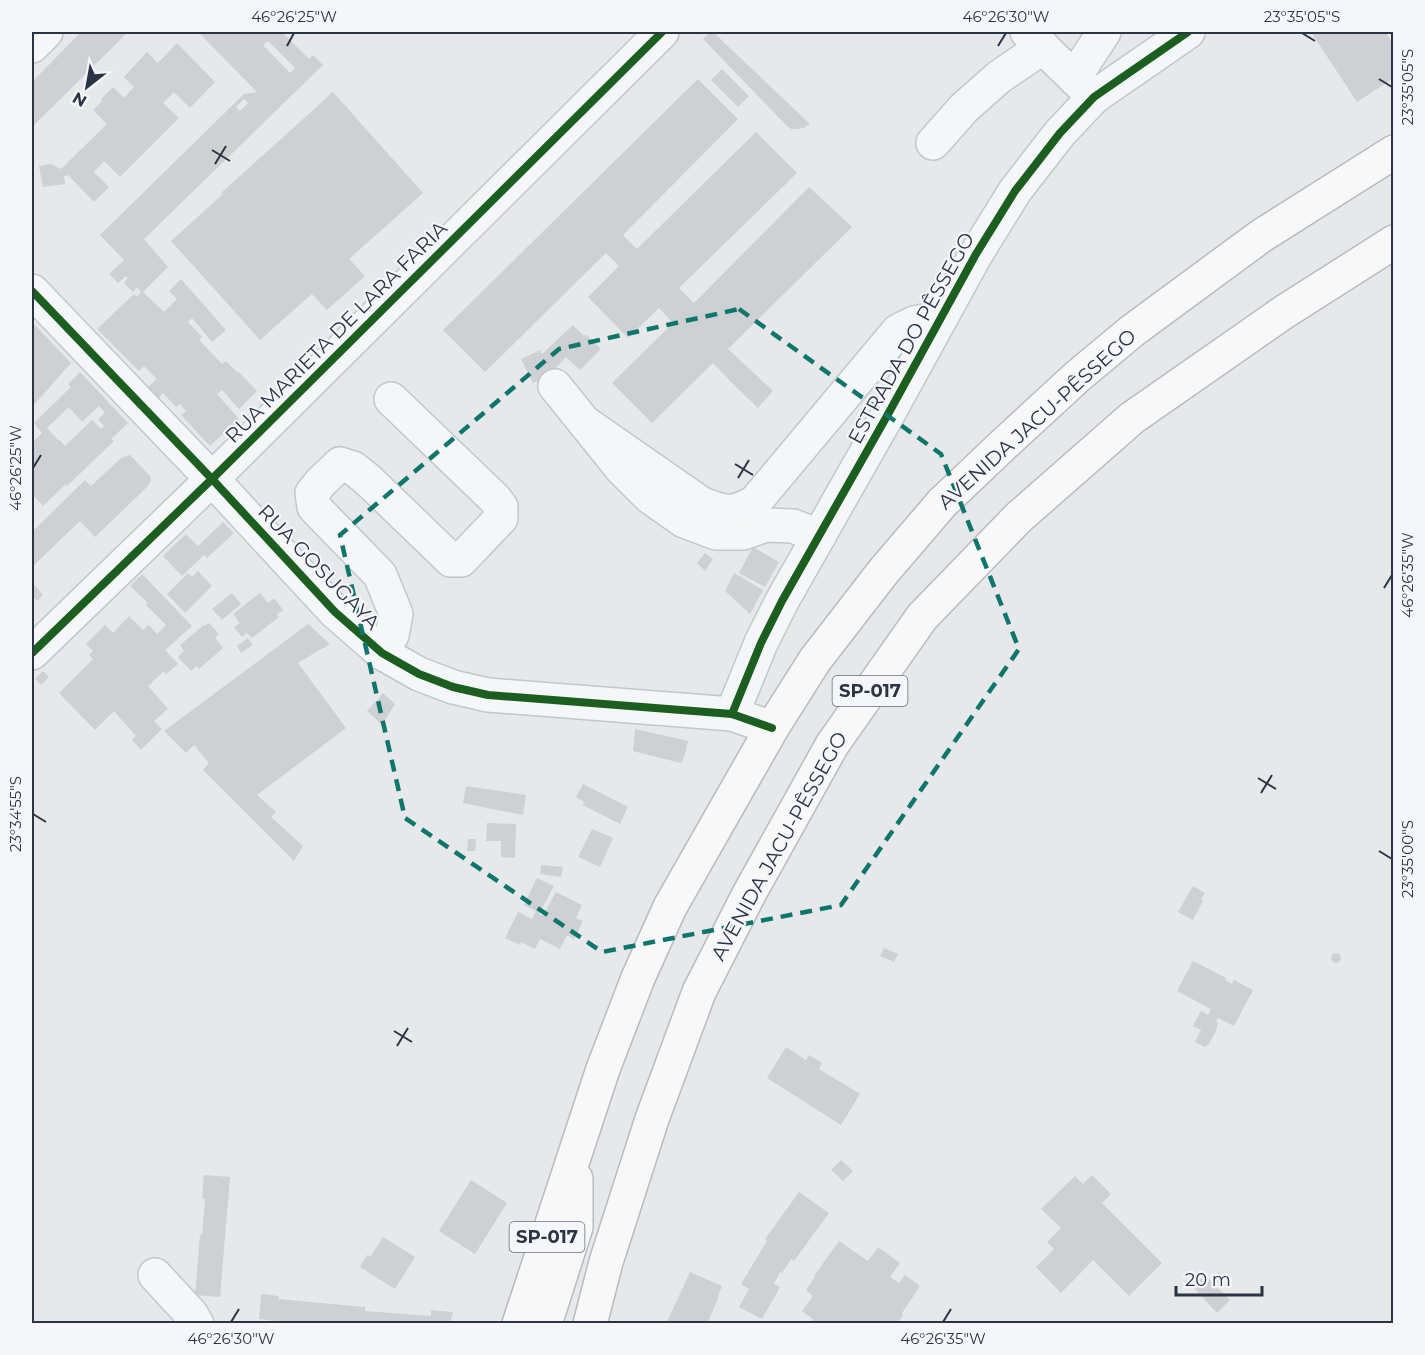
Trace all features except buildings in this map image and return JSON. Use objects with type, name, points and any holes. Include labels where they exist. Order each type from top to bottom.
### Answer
[{"type":"highway","name":"AVENIDA JACU-PÊSSEGO","points":[[519,1323],[576,1150],[638,978],[670,907],[772,728],[815,660],[883,572],[942,503],[1078,376],[1131,331],[1261,236],[1394,152]]},
{"type":"highway","name":"AVENIDA JACU-PÊSSEGO","points":[[590,1323],[606,1262],[652,1119],[699,992],[748,894],[831,745],[922,617],[1018,518],[1132,418],[1284,312],[1394,242]]},
{"type":"highway","points":[[545,1323],[576,1227],[576,1150]]},
{"type":"street","points":[[32,46],[46,32]]},
{"type":"street","name":"RUA MARIETA DE LARA FARIA","points":[[32,653],[212,479],[662,32]]},
{"type":"street","points":[[933,143],[964,108],[1035,39],[1084,88],[1104,32]]},
{"type":"street","name":"ESTRADA DO PÊSSEGO","points":[[732,714],[761,643],[782,601],[976,254],[1015,191],[1060,133],[1084,88],[1188,32]]},
{"type":"street","name":"RUA GOSUGAYA","points":[[32,291],[212,479],[335,612],[382,653],[418,674],[453,687],[488,695],[732,714],[772,728]]},
{"type":"street","points":[[584,422],[702,504],[721,511],[738,511],[755,502],[897,331],[914,323],[941,318]]},
{"type":"street","points":[[555,386],[621,468],[650,497],[684,521],[716,533],[743,533],[766,525],[793,526],[819,536]]},
{"type":"street","points":[[382,653],[392,635],[396,614],[380,575],[314,507],[312,493],[321,482],[340,464],[353,468],[452,560],[461,560],[501,518],[501,507],[495,498],[391,399]]},
{"type":"street","points":[[155,1275],[197,1323]]},
{"type":"highlighted area","points":[[739,309],[941,454],[1019,649],[841,905],[602,952],[405,818],[340,535],[559,349]]},
{"type":"cycle path","points":[[32,653],[212,479],[662,32]]},
{"type":"cycle path","points":[[732,714],[761,643],[782,601],[976,254],[1015,191],[1060,133],[1094,97],[1188,32]]},
{"type":"cycle path","points":[[32,291],[212,479],[335,612],[382,653],[419,674],[453,687],[488,695],[732,714],[772,728]]}]
